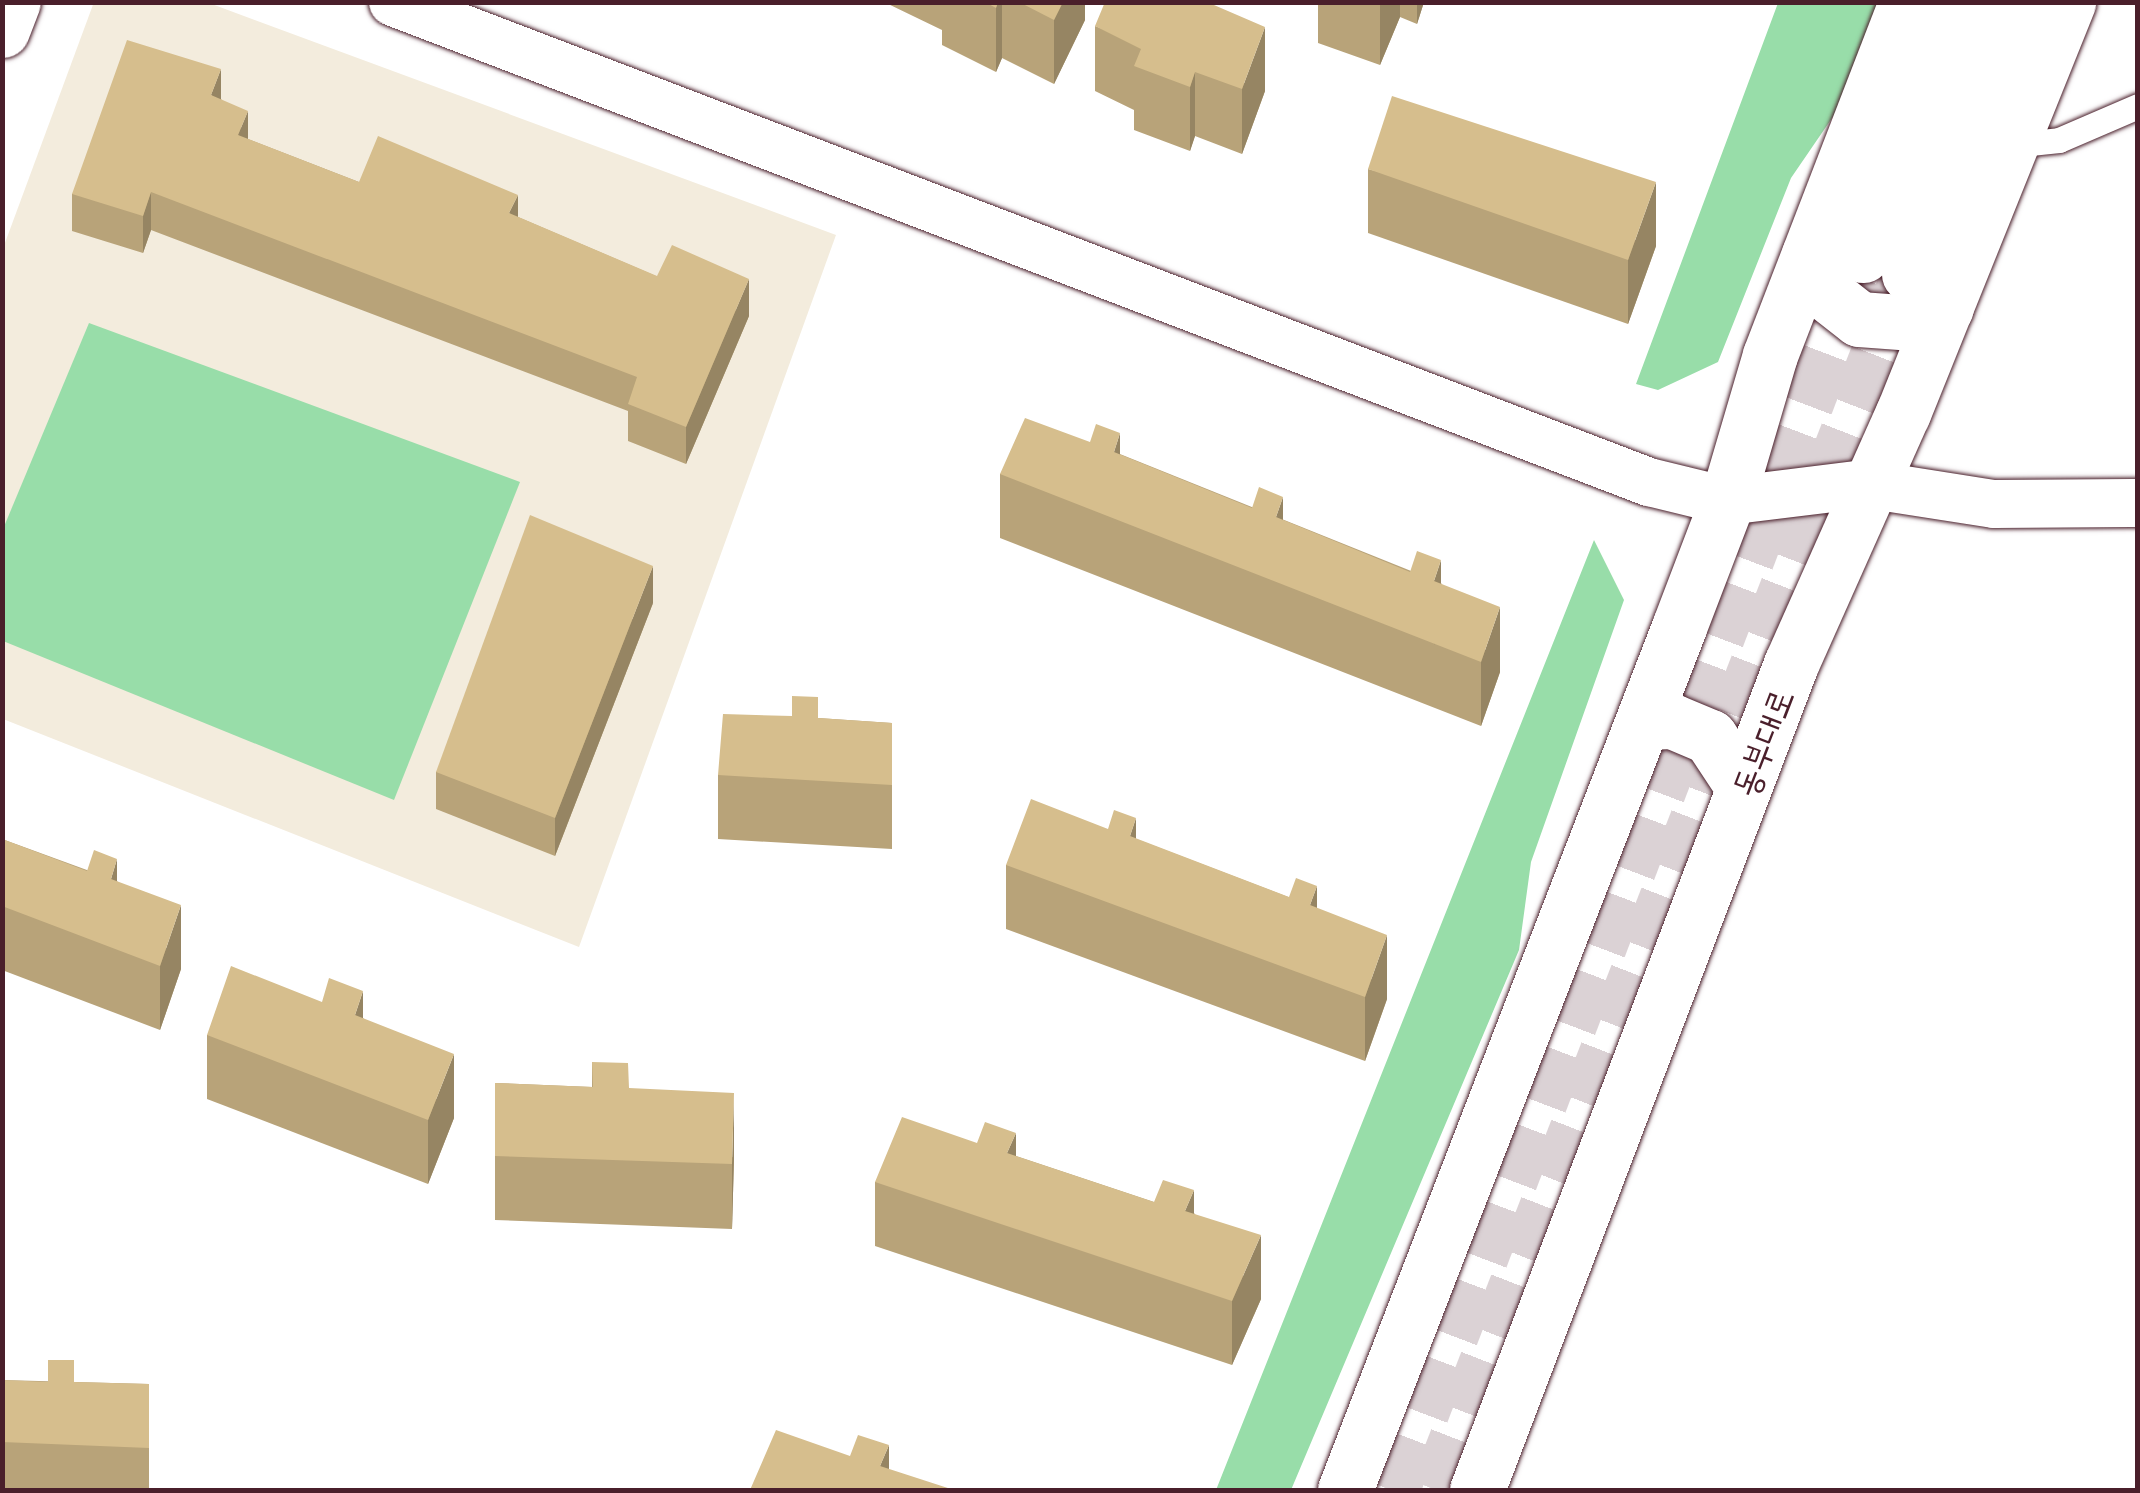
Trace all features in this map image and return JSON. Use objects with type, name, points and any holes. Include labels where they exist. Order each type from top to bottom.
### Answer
[{"type":"main road","points":[[2,30],[13,2]]},
{"type":"main road","points":[[1345,1490],[1727,500],[1770,355],[1906,2]]},
{"type":"main road","name":"동부대로","points":[[1478,1490],[1743,787],[1866,484],[1961,2]]},
{"type":"main road","name":"동부대로","points":[[1906,279],[2016,2]]},
{"type":"main road","name":"동부대로","points":[[1906,279],[2010,145],[2068,2]]},
{"type":"main road","points":[[1809,254],[1822,290],[1859,319],[1914,323],[1906,279]]},
{"type":"main road","points":[[1643,722],[1672,722],[1710,737],[1743,787]]},
{"type":"street","points":[[393,2],[1649,482],[1727,500],[1866,484],[1994,504],[2138,503]]},
{"type":"lane","points":[[2010,145],[2059,140],[2138,106]]},
{"type":"shaded area","points":[[94,2],[209,3],[836,235],[579,947],[3,719],[2,251]]},
{"type":"green space","points":[[1778,3],[1879,3],[1841,105],[1791,178],[1718,362],[1658,390],[1636,384]]},
{"type":"green space","points":[[89,323],[520,482],[394,800],[3,641],[3,529]]},
{"type":"green space","points":[[1594,540],[1624,600],[1531,862],[1519,950],[1291,1490],[1216,1490]]},
{"type":"building","points":[[1019,2],[1063,2],[1054,20]]},
{"type":"building","points":[[1105,2],[1207,2],[1265,27],[1242,89],[1195,72],[1190,87],[1134,66],[1141,49],[1095,26]]},
{"type":"building","points":[[127,40],[221,69],[211,95],[248,111],[238,135],[359,182],[378,136],[518,195],[509,213],[657,276],[672,245],[749,279],[686,427],[628,404],[637,377],[151,192],[143,216],[72,194]]},
{"type":"building","points":[[1392,96],[1656,182],[1628,260],[1368,169]]},
{"type":"building","points":[[1025,418],[1090,442],[1096,424],[1120,433],[1114,452],[1252,508],[1259,487],[1283,497],[1276,517],[1410,572],[1417,551],[1441,560],[1434,581],[1500,607],[1481,662],[1000,474]]},
{"type":"building","points":[[530,515],[653,566],[555,818],[436,772]]},
{"type":"building","points":[[792,696],[818,697],[818,718],[892,723],[892,785],[718,775],[723,714],[792,716]]},
{"type":"building","points":[[1031,799],[1108,829],[1114,810],[1136,818],[1130,836],[1289,897],[1296,878],[1317,886],[1310,905],[1387,935],[1365,997],[1006,865]]},
{"type":"building","points":[[2,839],[87,871],[94,850],[117,859],[111,879],[181,905],[160,966],[2,906]]},
{"type":"building","points":[[231,966],[322,1002],[329,978],[363,991],[355,1015],[454,1054],[428,1120],[207,1035]]},
{"type":"building","points":[[592,1062],[628,1063],[629,1088],[734,1093],[732,1164],[495,1156],[495,1083],[593,1087]]},
{"type":"building","points":[[902,1117],[977,1143],[985,1122],[1016,1133],[1007,1153],[1154,1202],[1163,1180],[1194,1190],[1185,1211],[1261,1235],[1232,1301],[875,1182]]},
{"type":"building","points":[[48,1360],[74,1360],[74,1382],[149,1384],[149,1448],[2,1442],[2,1380],[48,1382]]},
{"type":"building","points":[[776,1430],[850,1456],[858,1435],[889,1445],[880,1466],[954,1490],[750,1490]]},
{"type":"tunnel","points":[[1392,1490],[1860,262]]},
{"type":"tunnel","points":[[1437,1490],[1908,277]]}]
